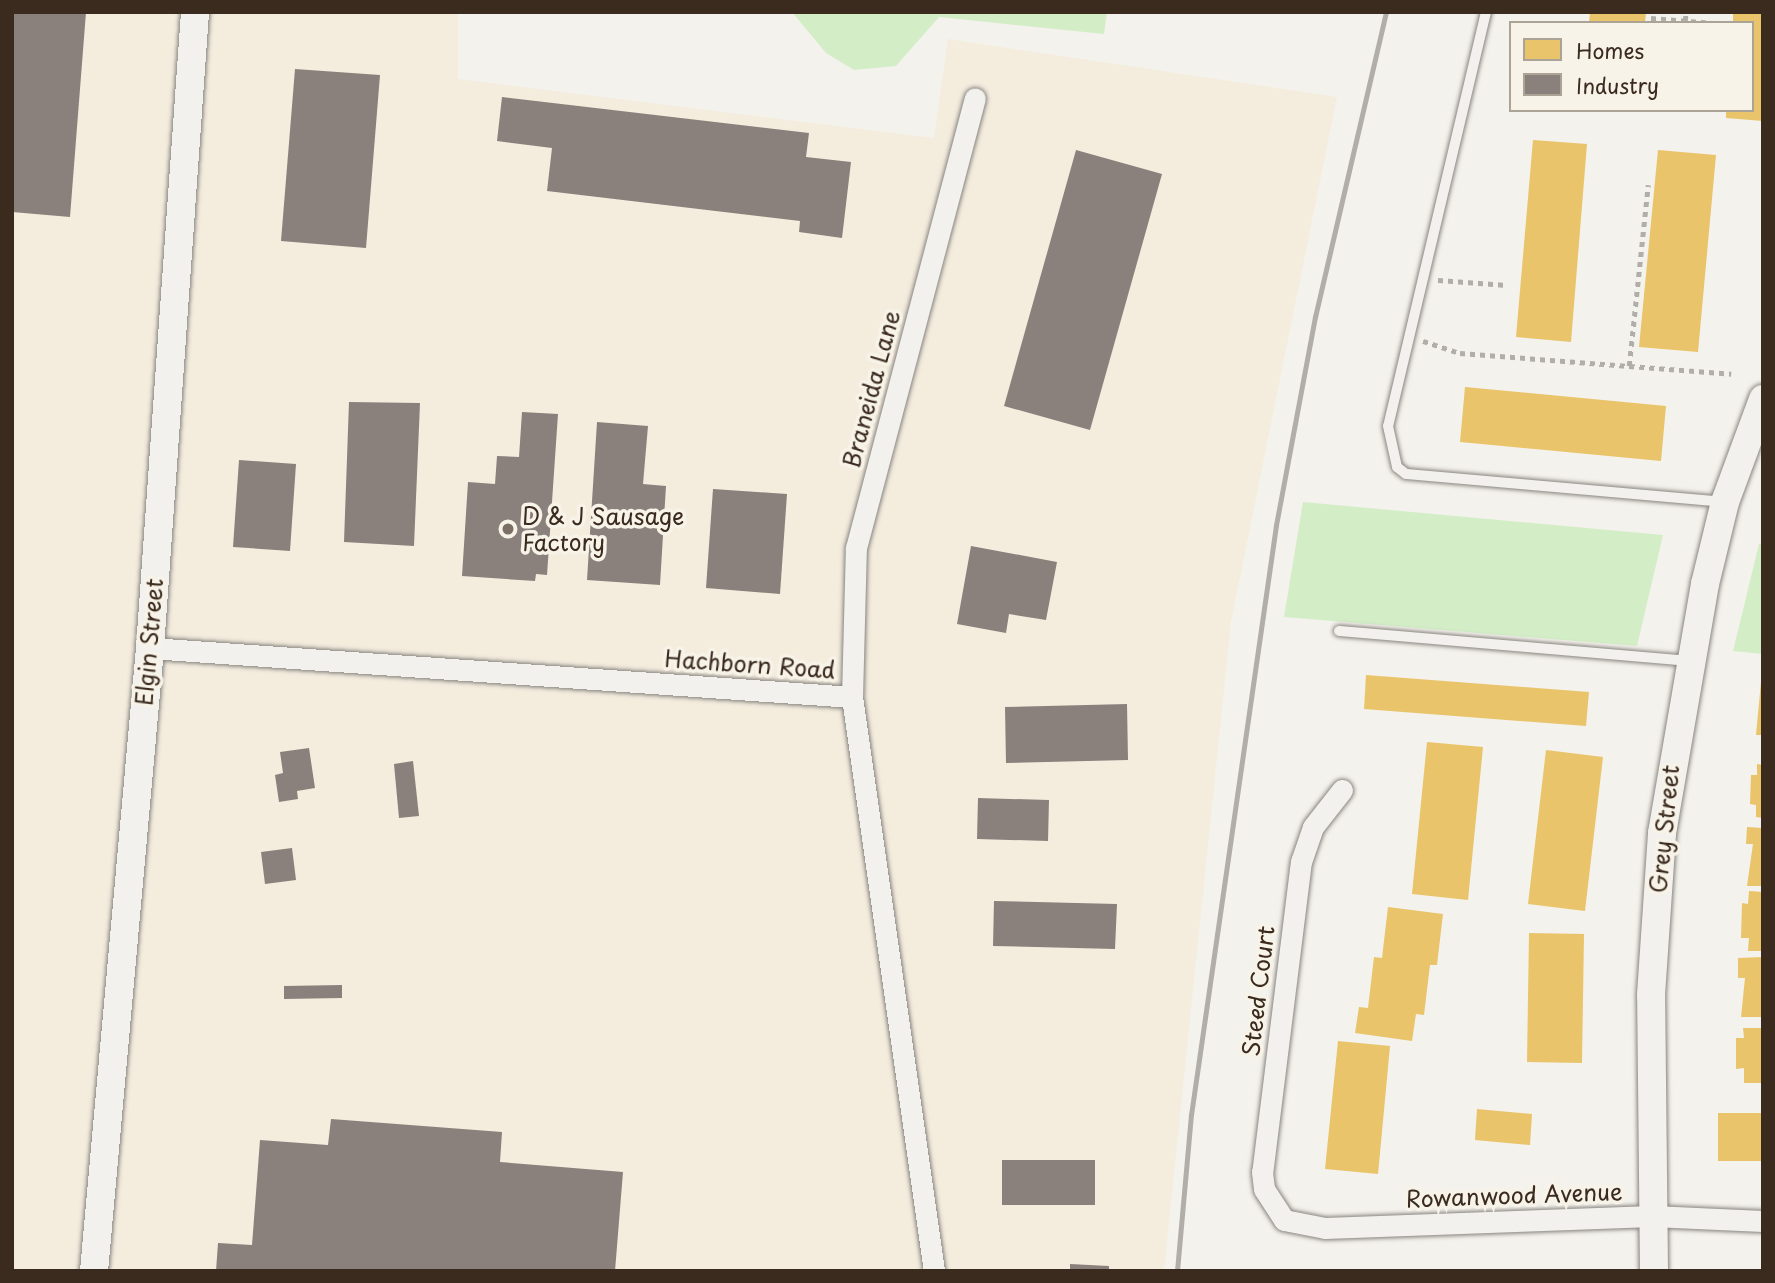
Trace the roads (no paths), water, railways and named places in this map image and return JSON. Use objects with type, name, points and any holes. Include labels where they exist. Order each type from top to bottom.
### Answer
[{"type":"main road","name":"Elgin Street","points":[[94,1271],[150,648],[195,12]]},
{"type":"main road","name":"Grey Street","points":[[1654,1271],[1654,920],[1664,821],[1688,661],[1725,502],[1763,399]]},
{"type":"street","name":"Braneida Lane","points":[[852,697],[856,548],[975,99]]},
{"type":"street","name":"Hachborn Road","points":[[150,648],[852,697],[934,1271]]},
{"type":"street","name":"Steed Court","points":[[1274,1208],[1264,1189],[1262,1172],[1301,861],[1313,827],[1342,790]]},
{"type":"street","name":"Rowanwood Avenue","points":[[1274,1208],[1284,1220],[1325,1228],[1652,1216],[1763,1221]]},
{"type":"lane","points":[[1486,12],[1388,426],[1389,449],[1406,474],[1725,502]]},
{"type":"lane","points":[[1339,631],[1688,661]]},
{"type":"railway","points":[[1177,1271],[1191,1115],[1276,525],[1315,317],[1386,12]]},
{"type":"place","name":"D & J Sausage Factory","points":[[508,529]]}]
